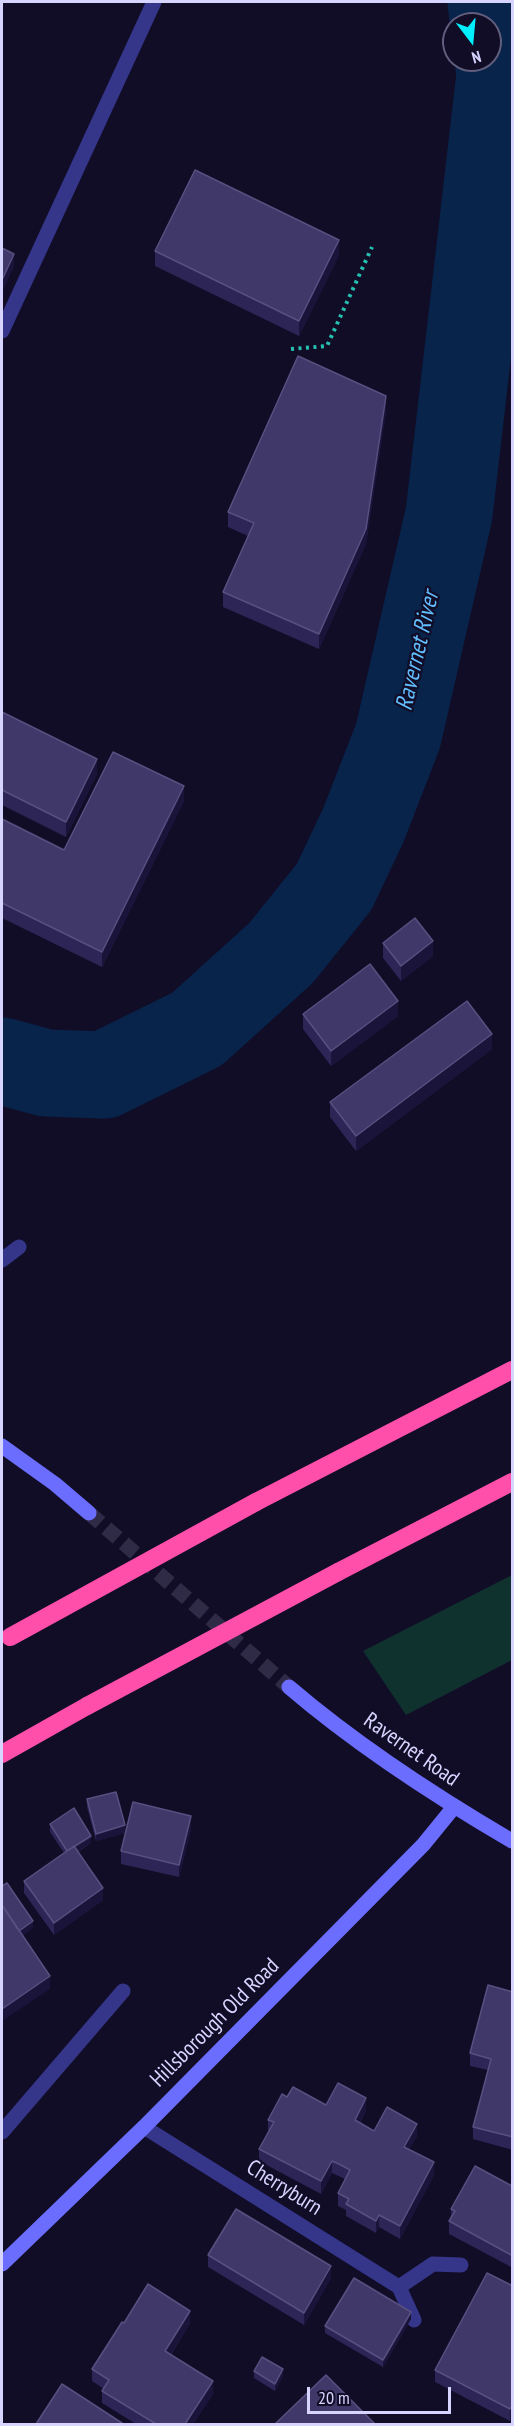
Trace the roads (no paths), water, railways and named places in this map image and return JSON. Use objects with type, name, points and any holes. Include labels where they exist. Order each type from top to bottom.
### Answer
[{"type":"highway","points":[[6,1639],[256,1502],[513,1370]]},
{"type":"highway","points":[[2,1754],[338,1572],[513,1482]]},
{"type":"street","points":[[2,332],[154,2]]},
{"type":"street","points":[[2,1260],[20,1247]]},
{"type":"street","points":[[2,1446],[55,1484],[89,1514]]},
{"type":"street","name":"Ravernet Road","points":[[289,1687],[327,1719],[454,1807],[513,1841]]},
{"type":"street","name":"Hillsborough Old Road","points":[[2,2264],[144,2127],[423,1845],[454,1807]]},
{"type":"street","points":[[2,2132],[123,1991]]},
{"type":"street","name":"Cherryburn","points":[[144,2127],[399,2287]]},
{"type":"street","points":[[414,2320],[399,2287],[433,2264],[461,2265]]},
{"type":"waterway","name":"Ravernet River","points":[[2,1061],[46,1073],[104,1075],[197,1029],[281,953],[334,887],[363,826],[398,736],[449,514],[500,75],[491,2]]},
{"type":"tunnel","points":[[89,1513],[289,1687]]}]
